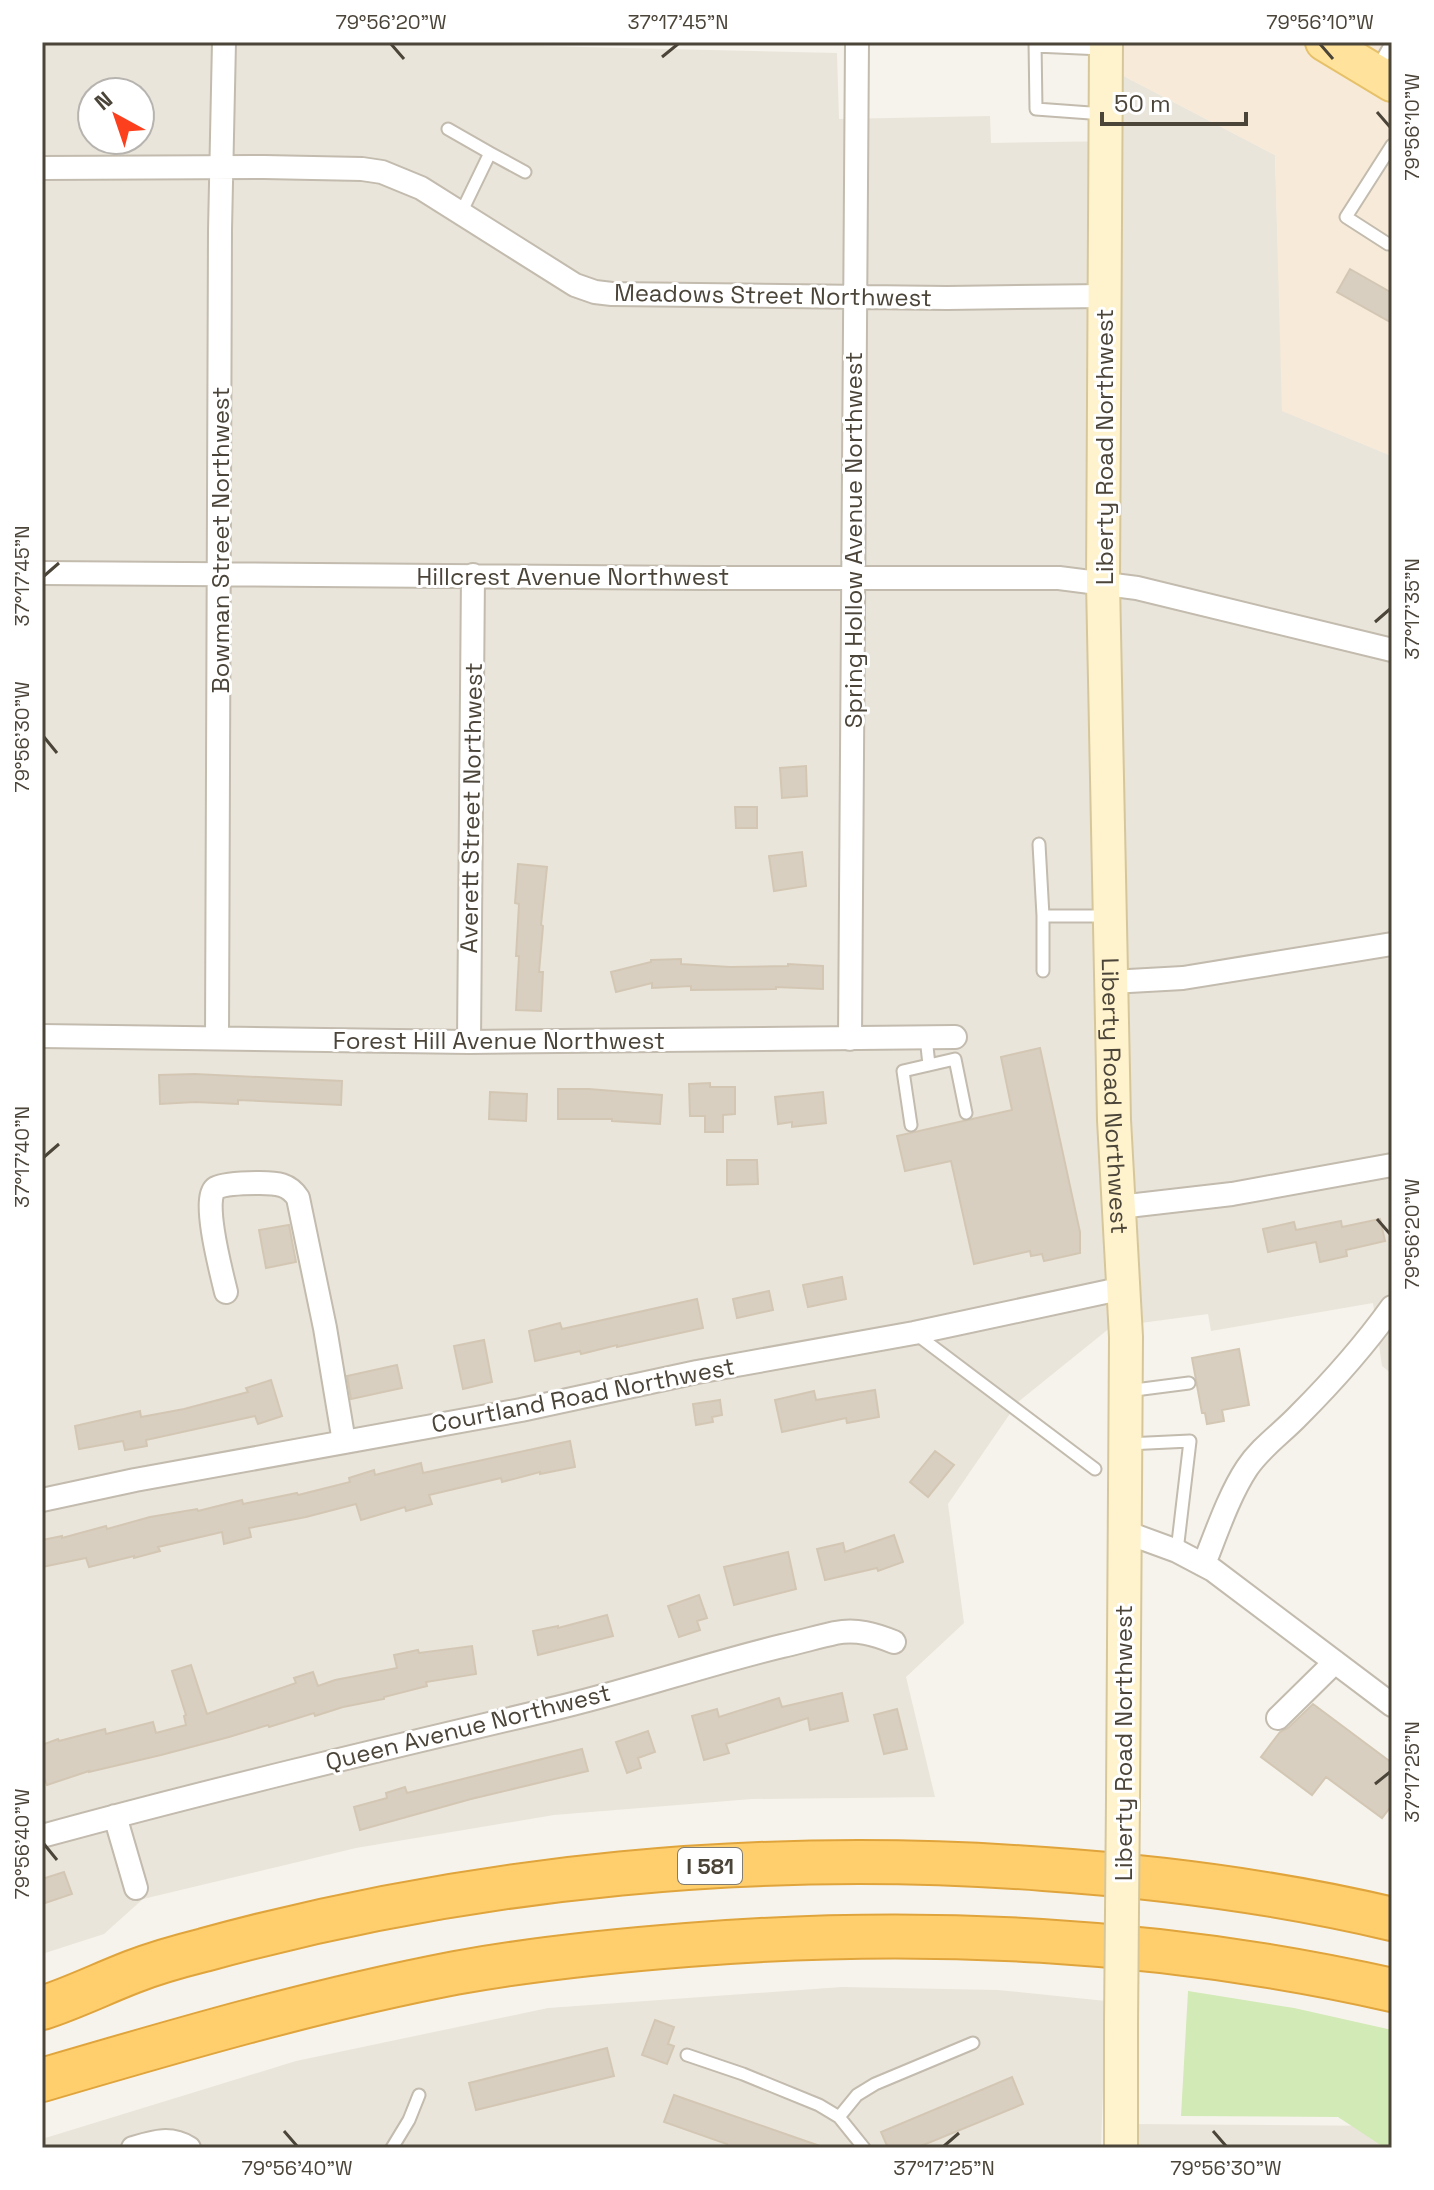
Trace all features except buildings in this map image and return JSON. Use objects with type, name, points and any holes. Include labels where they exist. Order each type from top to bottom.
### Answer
[{"type":"highway","name":"I 581","points":[[42,2008],[134,1971],[270,1932],[412,1902],[518,1885],[732,1864],[947,1863],[1091,1872],[1243,1890],[1392,1919]]},
{"type":"highway","points":[[42,2080],[245,2022],[456,1973],[636,1949],[746,1940],[890,1937],[1036,1941],[1194,1955],[1392,1990]]},
{"type":"street","name":"Bowman Street Northwest","points":[[217,1038],[224,42]]},
{"type":"street","name":"Spring Hollow Avenue Northwest","points":[[850,1039],[857,42]]},
{"type":"street","name":"Liberty Road Northwest","points":[[1106,46],[1103,583],[1114,1120],[1127,1391],[1121,2148]]},
{"type":"street","name":"Meadows Street Northwest","points":[[42,168],[362,169],[382,172],[407,181],[575,285],[595,292],[947,298],[1104,296]]},
{"type":"street","name":"Hillcrest Avenue Northwest","points":[[42,573],[1059,578],[1137,588],[1392,650]]},
{"type":"street","name":"Averett Street Northwest","points":[[469,1042],[473,575]]},
{"type":"street","points":[[1111,982],[1183,978],[1392,944]]},
{"type":"street","name":"Forest Hill Avenue Northwest","points":[[42,1036],[469,1042],[955,1037]]},
{"type":"street","points":[[1119,1207],[1232,1194],[1392,1165]]},
{"type":"street","points":[[226,1292],[216,1247],[211,1194],[217,1188],[243,1183],[284,1185],[293,1190],[298,1198],[325,1328],[344,1442]]},
{"type":"street","name":"Courtland Road Northwest","points":[[42,1500],[135,1480],[521,1410],[697,1372],[914,1333],[1124,1288]]},
{"type":"street","points":[[1204,1564],[1247,1468],[1267,1444],[1334,1380],[1392,1307]]},
{"type":"street","points":[[1125,1532],[1204,1564],[1392,1705]]},
{"type":"street","name":"Queen Avenue Northwest","points":[[42,1836],[247,1782],[550,1710],[729,1659],[835,1633],[855,1631],[875,1634],[894,1642]]},
{"type":"street","points":[[1278,1718],[1335,1662]]},
{"type":"street","points":[[115,1816],[136,1888]]},
{"type":"street","points":[[133,2148],[168,2140],[189,2148]]},
{"type":"lane","points":[[1105,114],[1036,109],[1035,44],[1106,46]]},
{"type":"lane","points":[[448,129],[525,172]]},
{"type":"lane","points":[[1392,145],[1346,217],[1388,244],[1392,243]]},
{"type":"lane","points":[[461,213],[490,153]]},
{"type":"lane","points":[[1039,844],[1043,971]]},
{"type":"lane","points":[[1043,916],[1110,916]]},
{"type":"lane","points":[[926,1037],[929,1065]]},
{"type":"lane","points":[[911,1125],[903,1071],[955,1059],[966,1113]]},
{"type":"lane","points":[[914,1333],[1095,1469]]},
{"type":"lane","points":[[1127,1391],[1189,1383]]},
{"type":"lane","points":[[1126,1444],[1190,1441],[1177,1551]]},
{"type":"lane","points":[[839,2117],[857,2095],[875,2084],[973,2043]]},
{"type":"lane","points":[[687,2055],[789,2091],[839,2117],[864,2148]]},
{"type":"lane","points":[[392,2148],[409,2120],[419,2095]]},
{"type":"shaded area","points":[[42,42],[366,42],[837,53],[839,119],[990,116],[991,143],[1117,141],[1118,73],[1275,155],[1283,411],[1392,456],[1392,1374],[1382,1366],[1373,1303],[1211,1331],[1208,1314],[1111,1327],[1018,1402],[948,1504],[964,1623],[906,1677],[935,1797],[752,1799],[554,1815],[356,1848],[143,1899],[104,1934],[42,1954]]},
{"type":"shaded area","points":[[1119,42],[1392,42],[1392,456],[1282,411],[1275,155],[1118,73]]},
{"type":"shaded area","points":[[842,1987],[998,1990],[1106,2001],[1101,2148],[42,2148],[42,2139],[296,2061],[548,2008]]},
{"type":"shaded area","points":[[1135,2124],[1392,2126],[1392,2148],[1135,2148]]},
{"type":"green space","points":[[1188,1991],[1294,2008],[1392,2030],[1392,2148],[1385,2148],[1338,2117],[1181,2116]]}]
